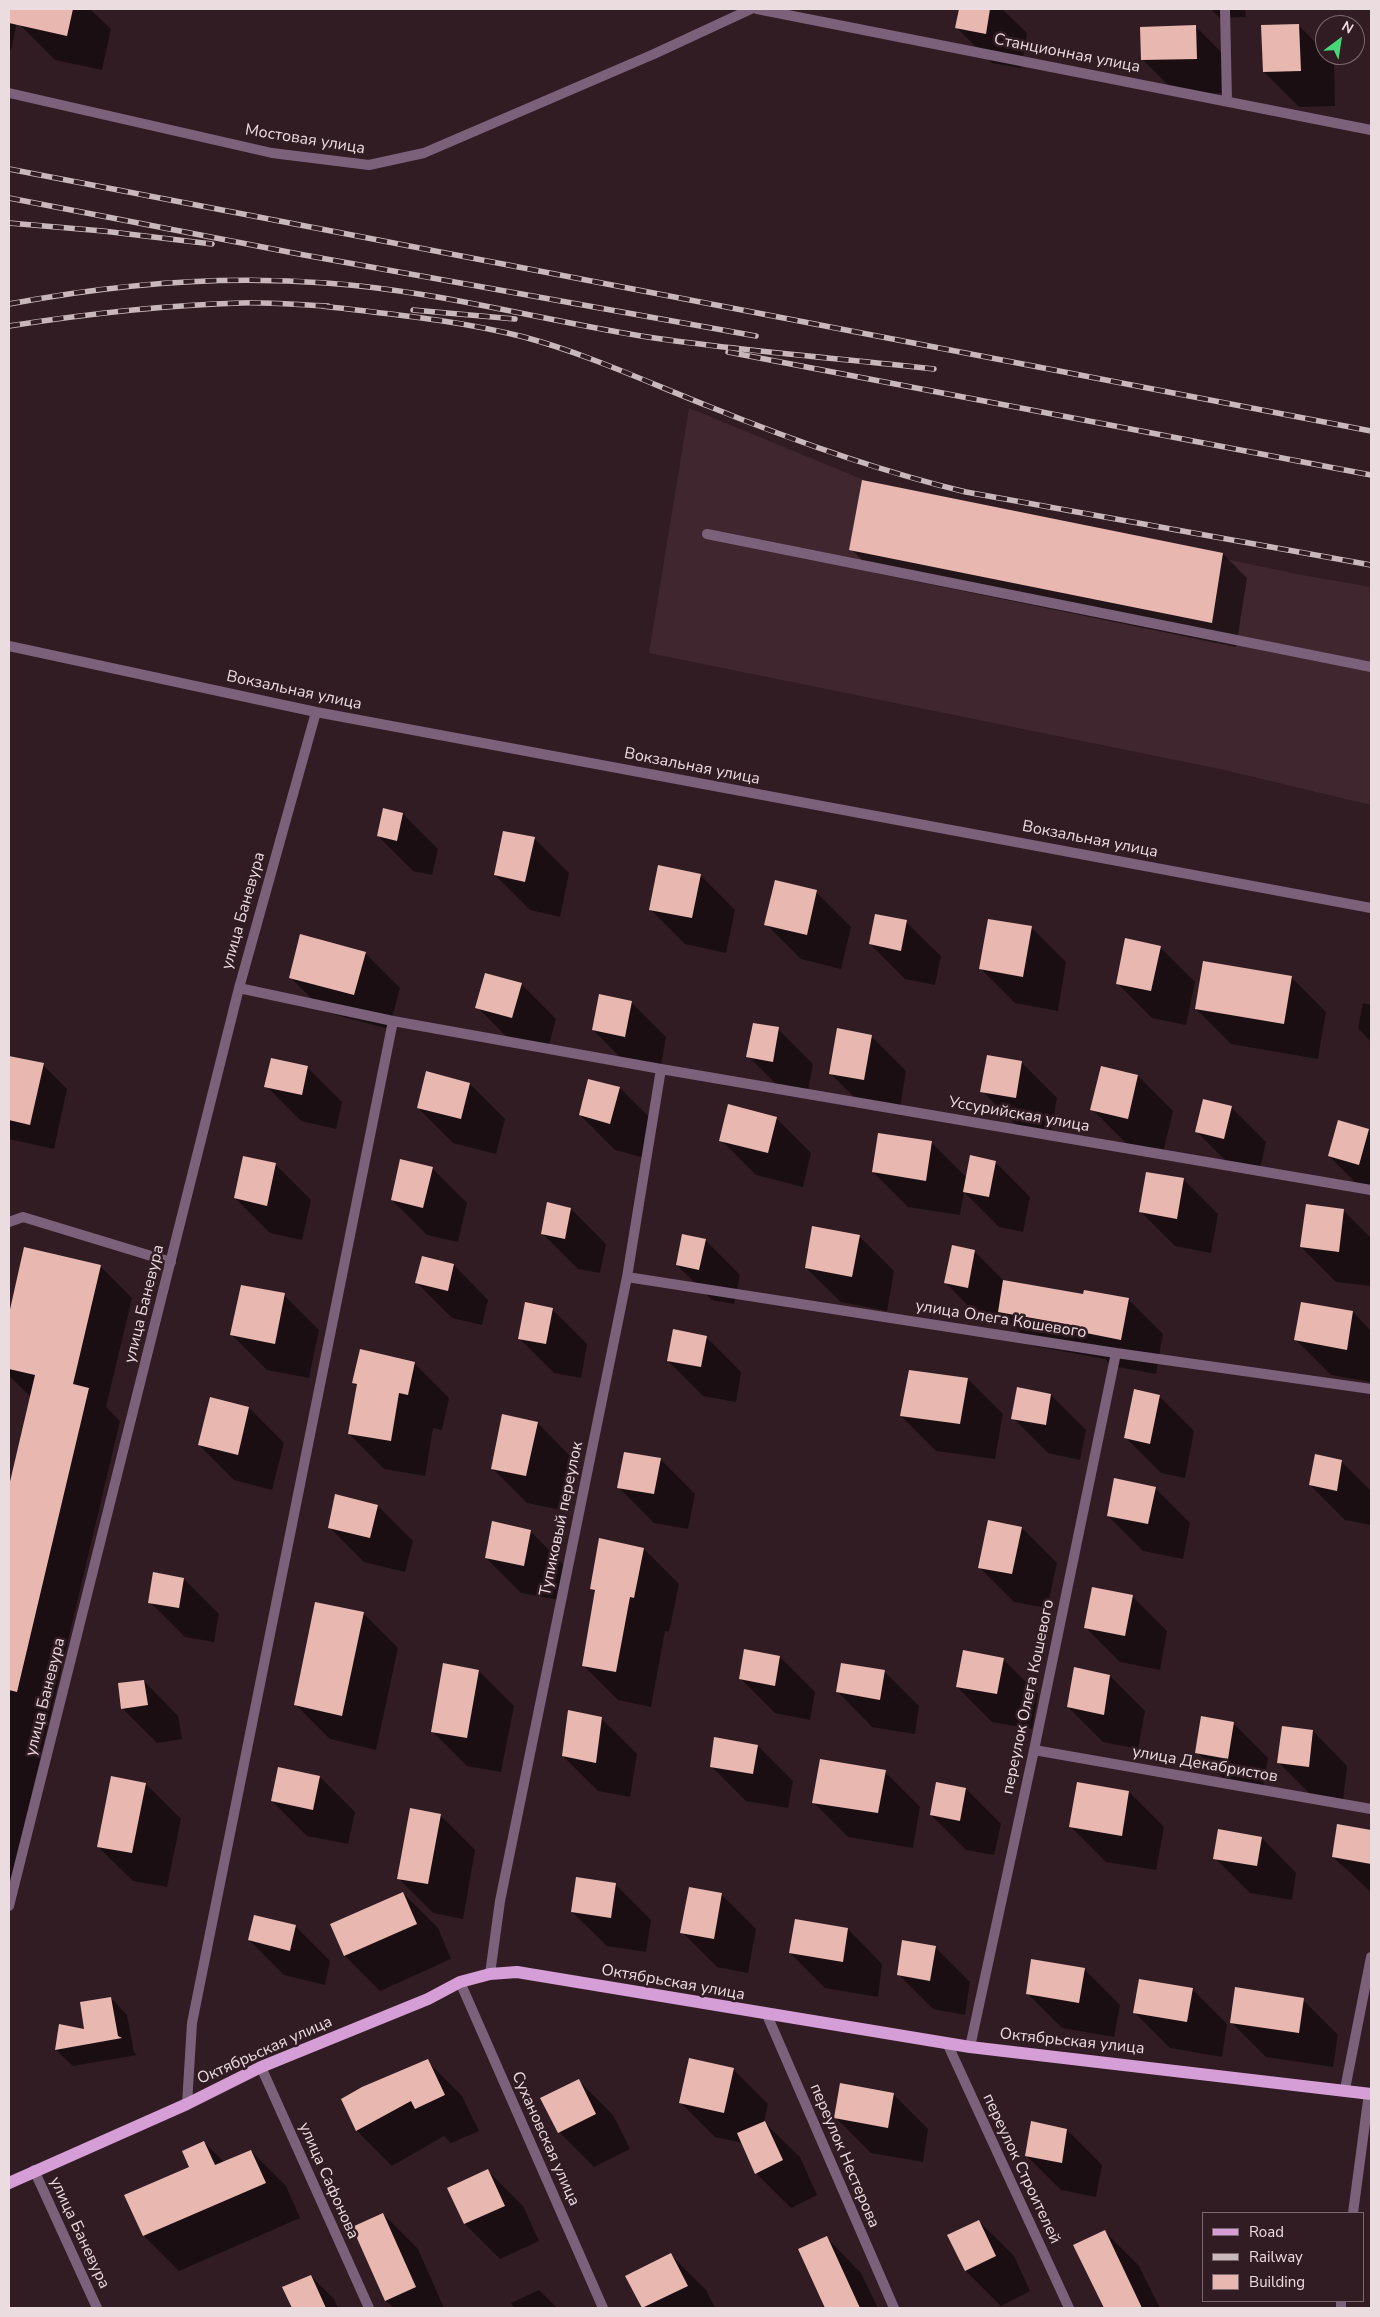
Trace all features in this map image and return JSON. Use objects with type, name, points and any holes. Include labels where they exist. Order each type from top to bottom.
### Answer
[{"type":"main road","name":"Октябрьская улица","points":[[9,2183],[34,2170],[186,2104],[261,2067],[428,1999],[460,1982],[490,1974],[517,1972],[767,2015],[970,2047],[1370,2093]]},
{"type":"street","name":"Мостовая улица","points":[[9,93],[272,153],[369,165],[424,153],[654,54],[751,9]]},
{"type":"street","name":"Станционная улица","points":[[757,9],[1371,130]]},
{"type":"street","points":[[1225,9],[1227,101]]},
{"type":"street","points":[[707,534],[1371,667]]},
{"type":"street","name":"Вокзальная улица","points":[[9,646],[316,712],[1371,908]]},
{"type":"street","name":"улица Баневура","points":[[9,1906],[239,988],[316,712]]},
{"type":"street","name":"Уссурийская улица","points":[[239,988],[393,1021],[661,1070],[1371,1190]]},
{"type":"street","points":[[186,2104],[192,2023],[393,1021]]},
{"type":"street","name":"Тупиковый переулок","points":[[490,1974],[500,1901],[627,1277],[661,1070]]},
{"type":"street","points":[[9,1222],[22,1217],[171,1262]]},
{"type":"street","name":"улица Олега Кошевого","points":[[627,1277],[1116,1353],[1371,1389]]},
{"type":"street","name":"переулок Олега Кошевого","points":[[970,2047],[1116,1353]]},
{"type":"street","name":"улица Декабристов","points":[[1034,1750],[1371,1809]]},
{"type":"street","points":[[1345,2090],[1371,1957]]},
{"type":"street","name":"Сухановская улица","points":[[460,1982],[603,2308]]},
{"type":"street","name":"переулок Нестерова","points":[[767,2015],[894,2308]]},
{"type":"street","name":"переулок Строителей","points":[[947,2043],[1069,2308]]},
{"type":"street","name":"улица Сафонова","points":[[261,2067],[369,2308]]},
{"type":"street","points":[[1353,2212],[1370,2093]]},
{"type":"street","name":"улица Баневура","points":[[34,2170],[97,2308]]},
{"type":"shaded area","points":[[689,408],[881,487],[1302,575],[1371,587],[1371,805],[1220,769],[649,653]]},
{"type":"building","points":[[9,9],[73,9],[67,36],[9,23]]},
{"type":"building","points":[[959,9],[990,9],[986,34],[955,28]]},
{"type":"building","points":[[1299,24],[1301,71],[1263,72],[1261,25]]},
{"type":"building","points":[[1196,25],[1197,59],[1141,60],[1140,27]]},
{"type":"building","points":[[862,480],[1223,553],[1212,623],[849,550]]},
{"type":"building","points":[[383,808],[403,813],[397,841],[377,836]]},
{"type":"building","points":[[503,831],[535,837],[525,882],[494,875]]},
{"type":"building","points":[[658,865],[701,874],[692,918],[649,910]]},
{"type":"building","points":[[775,880],[817,890],[807,935],[764,925]]},
{"type":"building","points":[[875,914],[907,920],[901,951],[869,944]]},
{"type":"building","points":[[988,919],[1032,926],[1023,977],[979,969]]},
{"type":"building","points":[[300,934],[366,952],[354,995],[289,978]]},
{"type":"building","points":[[1125,938],[1161,946],[1151,991],[1116,984]]},
{"type":"building","points":[[1203,961],[1292,976],[1284,1024],[1195,1009]]},
{"type":"building","points":[[485,973],[522,983],[512,1018],[475,1008]]},
{"type":"building","points":[[599,994],[632,1001],[625,1037],[592,1030]]},
{"type":"building","points":[[753,1023],[779,1027],[773,1062],[746,1057]]},
{"type":"building","points":[[837,1028],[872,1035],[864,1080],[829,1074]]},
{"type":"building","points":[[987,1055],[1022,1061],[1016,1098],[980,1092]]},
{"type":"building","points":[[9,1056],[44,1063],[30,1125],[9,1120]]},
{"type":"building","points":[[271,1058],[308,1066],[302,1095],[264,1087]]},
{"type":"building","points":[[1101,1066],[1138,1075],[1128,1119],[1090,1110]]},
{"type":"building","points":[[426,1071],[470,1083],[461,1119],[417,1108]]},
{"type":"building","points":[[588,1079],[620,1087],[610,1124],[579,1115]]},
{"type":"building","points":[[1203,1099],[1232,1106],[1224,1139],[1195,1132]]},
{"type":"building","points":[[728,1104],[777,1117],[768,1153],[719,1141]]},
{"type":"building","points":[[1338,1120],[1369,1129],[1359,1165],[1328,1156]]},
{"type":"building","points":[[878,1133],[932,1141],[926,1181],[872,1172]]},
{"type":"building","points":[[970,1155],[996,1161],[989,1197],[963,1192]]},
{"type":"building","points":[[243,1156],[276,1163],[267,1206],[234,1198]]},
{"type":"building","points":[[400,1159],[433,1167],[423,1208],[391,1200]]},
{"type":"building","points":[[1146,1172],[1184,1178],[1177,1219],[1139,1212]]},
{"type":"building","points":[[547,1202],[571,1208],[565,1239],[541,1234]]},
{"type":"building","points":[[1306,1204],[1344,1209],[1339,1252],[1300,1247]]},
{"type":"building","points":[[812,1226],[860,1235],[852,1277],[805,1268]]},
{"type":"building","points":[[682,1234],[706,1239],[699,1270],[676,1265]]},
{"type":"building","points":[[952,1245],[975,1250],[968,1288],[944,1283]]},
{"type":"building","points":[[24,1247],[101,1265],[73,1384],[89,1388],[17,1692],[9,1690],[9,1486],[35,1375],[9,1369],[9,1314]]},
{"type":"building","points":[[422,1256],[454,1264],[448,1291],[415,1283]]},
{"type":"building","points":[[1003,1280],[1083,1294],[1084,1290],[1129,1298],[1121,1340],[1076,1331],[1077,1326],[998,1312]]},
{"type":"building","points":[[241,1285],[285,1293],[275,1344],[230,1335]]},
{"type":"building","points":[[525,1302],[553,1308],[546,1344],[518,1339]]},
{"type":"building","points":[[1301,1302],[1353,1311],[1347,1350],[1294,1340]]},
{"type":"building","points":[[673,1329],[707,1336],[701,1367],[667,1361]]},
{"type":"building","points":[[360,1349],[415,1362],[408,1395],[399,1393],[391,1441],[348,1434],[357,1384],[352,1383]]},
{"type":"building","points":[[909,1370],[968,1378],[960,1424],[900,1416]]},
{"type":"building","points":[[1017,1387],[1051,1394],[1046,1425],[1011,1419]]},
{"type":"building","points":[[1134,1389],[1160,1395],[1150,1444],[1124,1438]]},
{"type":"building","points":[[210,1397],[249,1407],[238,1455],[198,1445]]},
{"type":"building","points":[[502,1414],[538,1422],[526,1476],[491,1469]]},
{"type":"building","points":[[624,1452],[661,1458],[654,1494],[617,1488]]},
{"type":"building","points":[[1315,1454],[1342,1460],[1337,1491],[1309,1485]]},
{"type":"building","points":[[1114,1478],[1156,1487],[1148,1524],[1107,1516]]},
{"type":"building","points":[[335,1494],[378,1505],[370,1538],[328,1528]]},
{"type":"building","points":[[988,1520],[1022,1527],[1012,1574],[978,1568]]},
{"type":"building","points":[[492,1521],[531,1530],[524,1566],[485,1558]]},
{"type":"building","points":[[599,1538],[644,1548],[634,1598],[630,1597],[616,1672],[582,1666],[595,1590],[590,1589]]},
{"type":"building","points":[[153,1572],[184,1578],[179,1608],[148,1603]]},
{"type":"building","points":[[1092,1587],[1133,1595],[1125,1636],[1084,1628]]},
{"type":"building","points":[[315,1602],[364,1612],[342,1716],[294,1705]]},
{"type":"building","points":[[744,1649],[780,1656],[775,1686],[739,1679]]},
{"type":"building","points":[[963,1650],[1004,1658],[997,1694],[956,1687]]},
{"type":"building","points":[[443,1663],[479,1670],[467,1738],[431,1732]]},
{"type":"building","points":[[841,1663],[885,1670],[880,1700],[836,1692]]},
{"type":"building","points":[[1074,1667],[1110,1675],[1104,1715],[1067,1707]]},
{"type":"building","points":[[144,1680],[148,1705],[121,1709],[118,1683]]},
{"type":"building","points":[[568,1710],[602,1717],[596,1763],[562,1756]]},
{"type":"building","points":[[1201,1716],[1234,1722],[1228,1759],[1195,1753]]},
{"type":"building","points":[[1282,1726],[1313,1730],[1309,1767],[1277,1763]]},
{"type":"building","points":[[714,1737],[758,1745],[753,1774],[710,1767]]},
{"type":"building","points":[[820,1759],[886,1770],[878,1813],[812,1803]]},
{"type":"building","points":[[278,1767],[320,1776],[313,1810],[271,1801]]},
{"type":"building","points":[[111,1776],[146,1783],[132,1853],[97,1847]]},
{"type":"building","points":[[936,1782],[966,1788],[960,1821],[930,1815]]},
{"type":"building","points":[[1077,1782],[1129,1791],[1122,1836],[1069,1827]]},
{"type":"building","points":[[410,1808],[441,1814],[428,1884],[397,1879]]},
{"type":"building","points":[[1337,1824],[1371,1830],[1371,1864],[1332,1857]]},
{"type":"building","points":[[1218,1829],[1262,1837],[1257,1866],[1213,1859]]},
{"type":"building","points":[[576,1877],[616,1883],[611,1918],[571,1912]]},
{"type":"building","points":[[689,1887],[722,1893],[714,1939],[680,1933]]},
{"type":"building","points":[[403,1892],[417,1924],[344,1956],[330,1924]]},
{"type":"building","points":[[254,1915],[296,1925],[290,1951],[248,1940]]},
{"type":"building","points":[[795,1919],[848,1928],[843,1962],[789,1953]]},
{"type":"building","points":[[902,1940],[936,1946],[930,1981],[897,1975]]},
{"type":"building","points":[[1031,1959],[1085,1968],[1079,2003],[1026,1994]]},
{"type":"building","points":[[1139,1979],[1193,1988],[1187,2022],[1133,2013]]},
{"type":"building","points":[[1235,1987],[1304,1998],[1299,2033],[1230,2023]]},
{"type":"building","points":[[111,1997],[118,2036],[122,2038],[55,2050],[59,2024],[84,2029],[80,2002]]},
{"type":"building","points":[[689,2058],[734,2068],[724,2113],[679,2103]]},
{"type":"building","points":[[428,2059],[445,2095],[415,2109],[411,2101],[356,2131],[341,2099],[362,2087]]},
{"type":"building","points":[[579,2079],[596,2114],[558,2133],[540,2098]]},
{"type":"building","points":[[840,2083],[894,2093],[888,2128],[834,2118]]},
{"type":"building","points":[[765,2121],[783,2160],[755,2174],[737,2133]]},
{"type":"building","points":[[1031,2121],[1067,2129],[1062,2163],[1025,2156]]},
{"type":"building","points":[[204,2141],[215,2165],[251,2150],[266,2183],[143,2236],[124,2195],[189,2167],[182,2151]]},
{"type":"building","points":[[488,2169],[505,2206],[464,2224],[447,2188]]},
{"type":"building","points":[[383,2213],[416,2287],[385,2301],[352,2227]]},
{"type":"building","points":[[979,2220],[996,2256],[965,2271],[947,2235]]},
{"type":"building","points":[[1105,2230],[1142,2308],[1104,2308],[1073,2245]]},
{"type":"building","points":[[827,2236],[860,2308],[825,2308],[798,2249]]},
{"type":"building","points":[[671,2253],[688,2286],[642,2308],[625,2276]]},
{"type":"building","points":[[311,2275],[326,2308],[292,2308],[282,2287]]},
{"type":"railway","points":[[9,169],[1371,431]]},
{"type":"railway","points":[[9,198],[304,255],[756,336]]},
{"type":"railway","points":[[9,223],[103,231],[212,244]]},
{"type":"railway","points":[[9,304],[88,291],[167,283],[246,280],[326,283],[445,298],[641,336],[751,350],[934,369]]},
{"type":"railway","points":[[9,326],[96,314],[212,304],[274,303],[328,306]]},
{"type":"railway","points":[[322,306],[449,322],[524,337],[594,360],[803,443],[933,484],[966,492],[1371,565]]},
{"type":"railway","points":[[413,310],[515,319]]},
{"type":"railway","points":[[728,352],[1371,475]]}]
